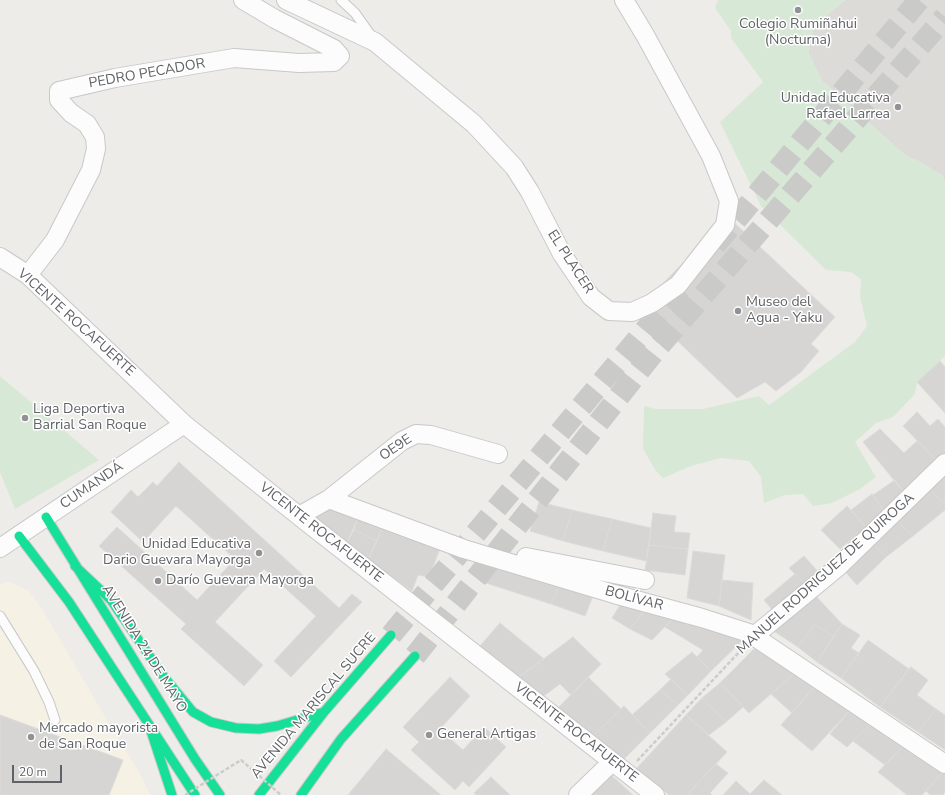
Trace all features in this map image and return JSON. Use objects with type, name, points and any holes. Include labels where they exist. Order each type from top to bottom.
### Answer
[{"type":"main road","name":"AVENIDA 24 DE MAYO","points":[[46,517],[75,566],[220,795]]},
{"type":"main road","points":[[19,536],[69,602],[195,795]]},
{"type":"main road","points":[[75,566],[111,600],[164,677],[193,712],[211,722],[236,728],[259,729],[277,726],[324,712]]},
{"type":"main road","name":"AVENIDA MARISCAL SUCRE","points":[[259,795],[324,712],[391,635]]},
{"type":"main road","points":[[300,795],[340,739],[415,656]]},
{"type":"main road","points":[[150,728],[172,795]]},
{"type":"main road","points":[[323,780],[340,739]]},
{"type":"street","name":"PEDRO PECADOR","points":[[28,275],[55,240],[91,170],[96,149],[95,137],[87,124],[72,113],[59,100],[59,91],[115,78],[234,58],[299,63],[334,62],[340,56],[334,49],[275,19],[243,0]]},
{"type":"street","name":"EL PLACER","points":[[286,0],[375,42],[474,124],[514,167],[530,192],[562,254],[591,297],[609,311],[632,312],[652,303],[678,285],[725,225],[728,201],[711,156],[646,35],[624,0]]},
{"type":"street","name":"VICENTE ROCAFUERTE","points":[[0,257],[28,275],[184,424],[655,795]]},
{"type":"street","name":"CUMANDÁ","points":[[0,548],[184,424]]},
{"type":"street","name":"OE9E","points":[[329,499],[402,441],[416,434],[431,435],[498,454]]},
{"type":"street","name":"MANUEL RODRIGUEZ DE QUIROGA","points":[[754,636],[838,567],[945,463]]},
{"type":"street","points":[[299,516],[329,499]]},
{"type":"street","name":"BOLÍVAR","points":[[329,499],[464,549],[614,594],[702,618],[754,636],[945,764]]},
{"type":"street","points":[[464,549],[473,546],[645,580]]},
{"type":"street","points":[[578,795],[619,767]]},
{"type":"lane","points":[[341,0],[355,13],[375,42]]},
{"type":"lane","points":[[0,616],[34,671],[49,702],[55,720]]},
{"type":"path","name":"MANUEL RODRIGUEZ DE QUIROGA","points":[[619,767],[754,636]]},
{"type":"path","points":[[185,795],[241,760],[281,795]]},
{"type":"shaded area","name":"Unidad Educativa Rafael Larrea","points":[[845,0],[945,0],[945,185],[943,176],[920,162],[906,156],[822,81],[808,52],[814,26]]},
{"type":"shaded area","points":[[10,582],[29,591],[42,609],[138,770],[150,795],[0,795],[0,584]]},
{"type":"green space","points":[[718,0],[845,0],[814,26],[808,52],[822,81],[906,156],[920,162],[943,176],[945,185],[945,356],[917,382],[915,394],[893,417],[876,423],[855,442],[876,477],[860,489],[832,503],[813,506],[803,494],[785,495],[764,503],[761,477],[749,461],[721,458],[691,466],[663,478],[656,471],[643,449],[644,406],[656,409],[703,409],[759,396],[769,405],[855,342],[867,326],[860,297],[861,279],[851,272],[826,270],[761,206],[720,122],[763,82],[731,38],[731,31],[715,8]]},
{"type":"green space","name":"Liga Deportiva Barrial San Roque","points":[[0,376],[99,460],[15,509],[0,472]]},
{"type":"building","name":"Museo del Agua - Yaku","points":[[728,217],[835,317],[811,344],[819,351],[801,372],[776,391],[765,382],[737,398],[641,306]]},
{"type":"building","points":[[940,361],[945,367],[945,413],[917,382]]},
{"type":"building","points":[[917,412],[930,426],[938,419],[945,427],[945,455],[938,462],[903,426]]},
{"type":"building","points":[[880,429],[904,453],[917,441],[938,462],[906,495],[863,442]]},
{"type":"building","name":"Darío Guevara Mayorga","points":[[179,462],[339,608],[352,594],[362,602],[291,677],[274,661],[316,616],[264,569],[215,622],[263,665],[244,686],[181,629],[186,624],[99,546],[117,527],[197,600],[235,559],[176,506],[143,542],[111,512],[131,490],[138,497],[153,482],[157,486]]},
{"type":"building","points":[[945,471],[945,504],[929,489]]},
{"type":"building","points":[[895,480],[906,495],[885,512],[873,495]]},
{"type":"building","points":[[929,489],[945,504],[945,510],[913,536],[895,519]]},
{"type":"building","points":[[872,494],[885,512],[866,527],[851,510]]},
{"type":"building","points":[[539,502],[572,510],[563,541],[530,531]]},
{"type":"building","points":[[323,506],[358,518],[346,544],[309,514]]},
{"type":"building","points":[[847,506],[866,527],[840,549],[821,530]]},
{"type":"building","points":[[572,510],[612,519],[603,551],[563,541]]},
{"type":"building","points":[[653,513],[676,516],[674,532],[690,533],[688,549],[649,545]]},
{"type":"building","points":[[358,518],[383,526],[377,541],[354,530]]},
{"type":"building","points":[[612,519],[651,528],[646,561],[603,551]]},
{"type":"building","points":[[895,519],[913,536],[886,557],[871,541]]},
{"type":"building","points":[[383,526],[441,546],[429,577],[418,575],[412,591],[368,560]]},
{"type":"building","points":[[354,530],[377,541],[368,560],[346,544]]},
{"type":"building","points":[[871,541],[886,557],[857,585],[842,568]]},
{"type":"building","points":[[649,545],[688,549],[685,575],[645,570]]},
{"type":"building","points":[[693,551],[725,555],[719,606],[687,598]]},
{"type":"building","points":[[804,556],[821,575],[807,586],[789,568]]},
{"type":"building","points":[[494,562],[562,580],[551,604],[483,582]]},
{"type":"building","points":[[795,574],[807,586],[774,612],[764,600]]},
{"type":"building","points":[[562,580],[595,591],[585,616],[551,604]]},
{"type":"building","points":[[722,580],[753,583],[751,620],[719,606]]},
{"type":"building","points":[[814,594],[842,624],[833,637],[815,624],[798,647],[772,630]]},
{"type":"building","points":[[624,599],[648,606],[630,629],[612,618]]},
{"type":"building","points":[[648,606],[678,613],[652,640],[630,629]]},
{"type":"building","points":[[678,613],[745,638],[711,671],[697,657],[703,650],[665,627]]},
{"type":"building","points":[[500,623],[544,659],[518,678],[479,647]]},
{"type":"building","points":[[815,624],[833,637],[817,662],[798,647]]},
{"type":"building","points":[[842,624],[860,635],[851,648],[859,653],[841,678],[817,662]]},
{"type":"building","points":[[573,637],[601,664],[571,695],[560,684],[541,698],[518,678]]},
{"type":"building","points":[[868,640],[909,669],[880,707],[841,678]]},
{"type":"building","points":[[757,646],[796,672],[749,713],[720,683]]},
{"type":"building","points":[[692,652],[711,671],[688,695],[665,674]]},
{"type":"building","points":[[911,667],[928,680],[917,695],[936,709],[918,732],[880,707]]},
{"type":"building","points":[[796,672],[816,685],[792,713],[771,694]]},
{"type":"building","name":"General Artigas","points":[[450,677],[470,696],[440,729],[463,750],[484,727],[506,747],[469,787],[463,781],[455,790],[411,750],[419,742],[403,727]]},
{"type":"building","points":[[588,677],[621,709],[593,736],[558,708]]},
{"type":"building","points":[[671,679],[688,695],[678,705],[660,690]]},
{"type":"building","points":[[720,683],[743,707],[726,722],[702,698]]},
{"type":"building","points":[[816,685],[851,709],[812,751],[781,725]]},
{"type":"building","points":[[660,690],[678,705],[650,733],[632,715]]},
{"type":"building","points":[[702,698],[726,722],[709,735],[686,715]]},
{"type":"building","points":[[624,706],[650,733],[624,759],[593,736]]},
{"type":"building","points":[[851,709],[871,723],[847,747],[830,734]]},
{"type":"building","points":[[936,709],[945,715],[945,750],[918,732]]},
{"type":"building","name":"Mercado mayorista de San Roque","points":[[0,715],[123,760],[109,795],[0,795]]},
{"type":"building","points":[[686,715],[727,752],[687,795],[669,795],[636,769]]},
{"type":"building","points":[[871,723],[904,745],[885,765],[853,741]]},
{"type":"building","points":[[904,745],[943,772],[922,795],[907,795],[878,772]]},
{"type":"building","points":[[386,749],[441,795],[348,795]]},
{"type":"building","points":[[716,764],[728,773],[710,793],[712,795],[687,795]]},
{"type":"building","points":[[943,772],[945,773],[945,792],[943,795],[930,795],[926,791]]},
{"type":"building","points":[[610,774],[633,795],[590,795]]},
{"type":"building","points":[[491,777],[510,795],[476,795],[474,793]]},
{"type":"building","points":[[764,780],[782,795],[749,795]]},
{"type":"building","points":[[736,781],[750,794],[723,795]]},
{"type":"tunnel","points":[[715,245],[919,0]]},
{"type":"tunnel","points":[[415,656],[654,352],[945,17]]},
{"type":"tunnel","points":[[391,635],[686,281]]},
{"type":"traffic: fast","points":[[46,517],[195,759],[220,795]]},
{"type":"traffic: fast","points":[[19,536],[69,602],[195,795]]},
{"type":"traffic: fast","points":[[75,566],[111,600],[164,677],[193,712],[211,722],[236,728],[259,729],[277,726],[324,712]]},
{"type":"traffic: fast","points":[[259,795],[324,712],[391,635]]},
{"type":"traffic: fast","points":[[301,795],[341,739],[415,656]]},
{"type":"traffic: fast","points":[[150,728],[172,795]]},
{"type":"place","name":"Colegio Rumiñahui (Nocturna)","points":[[798,10]]},
{"type":"place","name":"Unidad Educativa Rafael Larrea","points":[[898,107]]},
{"type":"place","name":"Museo del Agua - Yaku","points":[[738,311]]},
{"type":"place","name":"Liga Deportiva Barrial San Roque","points":[[25,418]]},
{"type":"place","name":"Unidad Educativa Dario Guevara Mayorga","points":[[259,553]]},
{"type":"place","name":"Darío Guevara Mayorga","points":[[158,581]]},
{"type":"place","name":"General Artigas","points":[[429,735]]},
{"type":"place","name":"Mercado mayorista de San Roque","points":[[31,737]]}]
